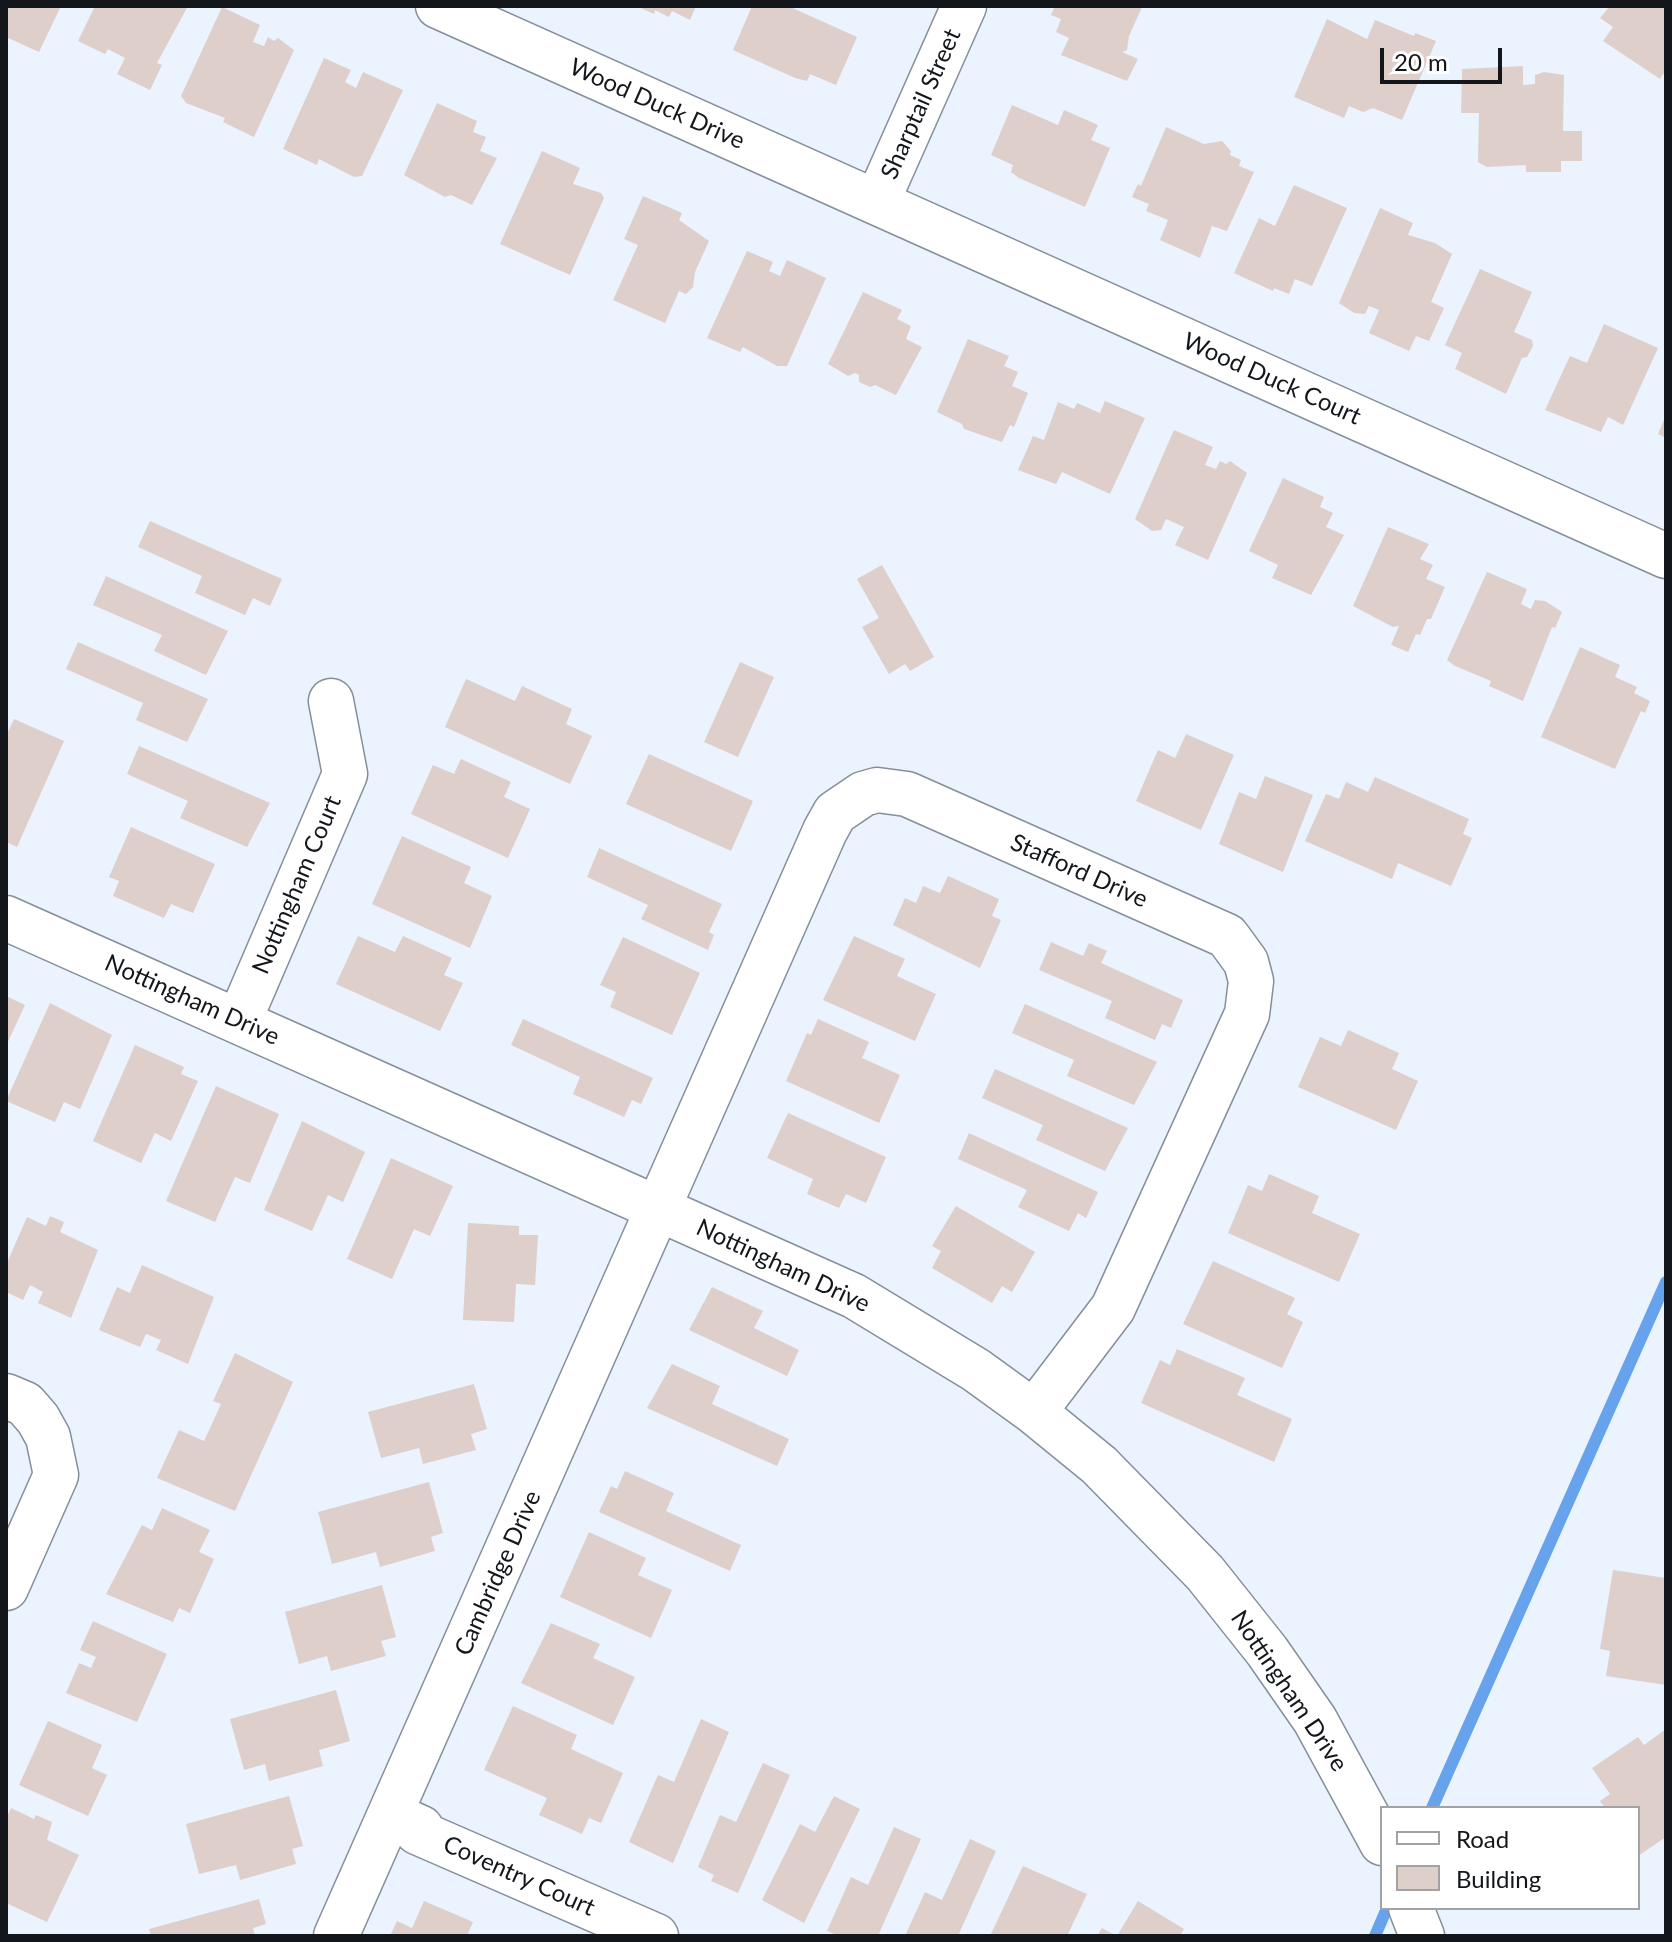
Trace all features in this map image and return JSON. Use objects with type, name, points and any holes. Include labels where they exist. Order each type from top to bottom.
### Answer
[{"type":"street","name":"Wood Duck Drive","points":[[438,6],[877,202]]},
{"type":"street","name":"Sharptail Street","points":[[877,202],[964,6]]},
{"type":"street","name":"Wood Duck Court","points":[[877,202],[1666,556]]},
{"type":"street","name":"Nottingham Court","points":[[239,1021],[345,774],[331,701]]},
{"type":"street","name":"Stafford Drive","points":[[657,1208],[825,831],[835,813],[863,794],[877,790],[907,794],[1227,936],[1246,962],[1251,981],[1247,1014],[1113,1308],[1034,1412]]},
{"type":"street","name":"Nottingham Drive","points":[[6,918],[854,1296],[916,1331],[1034,1412],[1099,1465],[1159,1523],[1223,1595],[1267,1651],[1315,1720],[1380,1839]]},
{"type":"street","name":"Cambridge Drive","points":[[336,1936],[566,1421],[657,1208]]},
{"type":"street","points":[[6,1396],[25,1404],[48,1437],[56,1475],[6,1588]]},
{"type":"street","name":"Coventry Court","points":[[390,1814],[421,1828],[417,1832],[656,1936]]},
{"type":"street","points":[[1412,1910],[1422,1936]]},
{"type":"building","points":[[6,6],[61,6],[39,52],[6,37]]},
{"type":"building","points":[[95,6],[188,6],[157,63],[162,65],[150,90],[117,74],[125,58],[108,49],[105,54],[78,41]]},
{"type":"building","points":[[636,6],[696,6],[690,20],[672,11],[669,17]]},
{"type":"building","points":[[752,6],[788,6],[857,37],[836,85],[810,74],[807,81],[795,78],[733,50]]},
{"type":"building","points":[[1055,6],[1142,7],[1129,36],[1127,50],[1122,52],[1138,59],[1127,81],[1061,55],[1069,38],[1056,32],[1061,19],[1051,15]]},
{"type":"building","points":[[1610,6],[1666,6],[1666,70],[1660,79],[1603,41],[1613,27],[1600,18]]},
{"type":"building","points":[[222,7],[260,25],[253,42],[264,46],[268,37],[274,41],[278,38],[294,50],[254,137],[223,122],[225,118],[186,103],[181,96]]},
{"type":"building","points":[[1327,19],[1367,39],[1375,20],[1414,36],[1415,33],[1436,41],[1402,120],[1373,108],[1363,112],[1349,106],[1344,118],[1294,97]]},
{"type":"building","points":[[324,58],[351,70],[345,82],[356,88],[363,72],[403,90],[362,176],[354,177],[319,159],[317,165],[283,149]]},
{"type":"building","points":[[1523,66],[1523,85],[1535,84],[1535,75],[1544,72],[1564,75],[1563,131],[1582,131],[1582,161],[1561,161],[1561,172],[1526,172],[1526,165],[1487,167],[1478,162],[1479,113],[1461,113],[1462,69]]},
{"type":"building","points":[[437,103],[477,121],[473,132],[486,137],[480,151],[497,158],[472,205],[451,195],[445,197],[404,175]]},
{"type":"building","points":[[1012,105],[1058,125],[1064,110],[1098,125],[1091,140],[1110,148],[1085,207],[1019,178],[1011,172],[1013,165],[991,155]]},
{"type":"building","points":[[1166,127],[1204,144],[1222,141],[1231,151],[1230,155],[1241,160],[1239,166],[1254,172],[1227,231],[1212,226],[1200,258],[1160,240],[1168,220],[1146,211],[1149,204],[1132,197],[1138,184],[1141,186]]},
{"type":"building","points":[[542,151],[580,168],[573,184],[601,193],[604,198],[570,275],[500,244]]},
{"type":"building","points":[[1294,185],[1347,208],[1312,286],[1295,279],[1289,294],[1274,288],[1273,291],[1234,273],[1259,218],[1275,226]]},
{"type":"building","points":[[643,196],[682,213],[679,220],[709,241],[695,272],[693,287],[686,294],[679,291],[665,323],[613,300],[638,245],[624,239]]},
{"type":"building","points":[[1380,208],[1413,223],[1408,235],[1435,243],[1452,254],[1431,302],[1444,308],[1429,341],[1416,336],[1409,351],[1369,333],[1379,310],[1369,306],[1365,314],[1354,313],[1339,303]]},
{"type":"building","points":[[747,251],[773,262],[769,271],[780,276],[787,260],[826,278],[787,366],[777,366],[743,347],[740,352],[707,338]]},
{"type":"building","points":[[1480,269],[1532,292],[1514,332],[1532,340],[1533,346],[1527,357],[1522,358],[1506,394],[1455,369],[1462,353],[1445,345]]},
{"type":"building","points":[[863,292],[902,310],[897,319],[911,326],[906,339],[922,347],[896,395],[875,385],[870,387],[859,382],[859,375],[848,376],[828,364]]},
{"type":"building","points":[[1604,324],[1658,348],[1623,425],[1608,417],[1601,432],[1545,410],[1570,356],[1587,363]]},
{"type":"building","points":[[968,339],[1009,356],[1004,366],[1018,372],[1012,386],[1028,393],[1014,427],[1010,425],[1002,442],[964,429],[962,424],[937,412]]},
{"type":"building","points":[[1105,401],[1145,418],[1110,494],[1062,472],[1056,484],[1018,470],[1033,436],[1044,440],[1058,402],[1074,409],[1077,403],[1100,413]]},
{"type":"building","points":[[1666,415],[1666,438],[1658,434]]},
{"type":"building","points":[[1174,430],[1213,447],[1205,465],[1216,469],[1220,461],[1226,464],[1230,461],[1247,473],[1208,560],[1175,545],[1184,527],[1166,519],[1161,530],[1152,531],[1135,519]]},
{"type":"building","points":[[1283,478],[1324,497],[1320,507],[1333,513],[1326,527],[1344,535],[1311,595],[1272,578],[1278,565],[1249,551]]},
{"type":"building","points":[[150,521],[282,579],[270,606],[253,598],[245,615],[195,593],[202,576],[138,547]]},
{"type":"building","points":[[1388,527],[1429,544],[1420,559],[1433,565],[1426,579],[1445,587],[1431,619],[1427,619],[1420,635],[1416,634],[1408,652],[1391,645],[1399,626],[1393,627],[1353,606]]},
{"type":"building","points":[[882,565],[934,657],[910,671],[905,664],[889,674],[862,627],[879,618],[857,579]]},
{"type":"building","points":[[1487,572],[1527,589],[1521,604],[1531,609],[1535,600],[1545,601],[1562,612],[1555,628],[1552,627],[1523,701],[1489,686],[1491,681],[1447,660]]},
{"type":"building","points":[[106,576],[228,631],[206,675],[154,651],[162,635],[93,605]]},
{"type":"building","points":[[78,642],[208,699],[187,742],[136,720],[143,703],[66,669]]},
{"type":"building","points":[[1580,647],[1620,665],[1615,677],[1637,687],[1634,693],[1650,701],[1645,713],[1641,711],[1615,769],[1541,737]]},
{"type":"building","points":[[740,662],[774,677],[738,757],[704,742]]},
{"type":"building","points":[[466,679],[515,701],[522,686],[572,709],[566,724],[592,736],[570,784],[445,727]]},
{"type":"building","points":[[14,719],[64,741],[17,847],[6,842],[6,736]]},
{"type":"building","points":[[1186,734],[1234,755],[1201,830],[1136,801],[1158,750],[1175,758]]},
{"type":"building","points":[[139,746],[270,803],[247,847],[180,818],[188,801],[127,774]]},
{"type":"building","points":[[649,754],[753,801],[731,851],[626,804]]},
{"type":"building","points":[[461,759],[511,782],[504,797],[530,809],[508,858],[411,814],[433,765],[454,774]]},
{"type":"building","points":[[1265,776],[1313,795],[1283,872],[1219,844],[1239,792],[1256,799]]},
{"type":"building","points":[[1375,777],[1469,819],[1463,834],[1472,838],[1451,886],[1398,863],[1392,879],[1305,841],[1326,794],[1339,799],[1346,782],[1368,792]]},
{"type":"building","points":[[131,827],[215,864],[193,913],[171,904],[164,918],[113,896],[119,881],[109,877]]},
{"type":"building","points":[[402,836],[471,867],[464,883],[492,896],[470,948],[372,904]]},
{"type":"building","points":[[599,848],[722,904],[709,932],[714,935],[708,950],[641,919],[648,905],[587,877]]},
{"type":"building","points":[[948,876],[999,899],[992,916],[1001,920],[980,968],[893,925],[905,898],[916,903],[923,886],[940,893]]},
{"type":"building","points":[[358,936],[395,952],[403,936],[452,958],[444,975],[463,983],[440,1031],[336,984]]},
{"type":"building","points":[[854,936],[905,959],[897,976],[936,994],[915,1041],[823,1000]]},
{"type":"building","points":[[623,937],[700,973],[672,1035],[610,1007],[616,992],[600,985]]},
{"type":"building","points":[[1051,942],[1083,956],[1089,943],[1107,951],[1101,963],[1183,1000],[1171,1028],[1162,1024],[1155,1040],[1105,1018],[1112,1001],[1039,970]]},
{"type":"building","points":[[6,996],[25,1005],[6,1046]]},
{"type":"building","points":[[50,1003],[112,1035],[80,1109],[64,1102],[55,1122],[6,1101]]},
{"type":"building","points":[[1025,1004],[1157,1062],[1134,1105],[1067,1076],[1074,1060],[1012,1033]]},
{"type":"building","points":[[523,1019],[653,1078],[641,1104],[632,1100],[624,1117],[573,1094],[580,1077],[511,1045]]},
{"type":"building","points":[[818,1019],[869,1042],[862,1058],[900,1075],[879,1123],[786,1081],[807,1033],[811,1035]]},
{"type":"building","points":[[1348,1030],[1399,1053],[1392,1069],[1418,1081],[1396,1130],[1298,1087],[1320,1037],[1341,1046]]},
{"type":"building","points":[[135,1045],[184,1067],[181,1074],[198,1081],[171,1141],[155,1133],[141,1163],[93,1141]]},
{"type":"building","points":[[995,1069],[1128,1128],[1105,1171],[1036,1140],[1043,1125],[982,1098]]},
{"type":"building","points":[[216,1086],[279,1114],[250,1183],[235,1177],[215,1222],[166,1201]]},
{"type":"building","points":[[788,1113],[886,1157],[866,1203],[846,1194],[839,1208],[807,1194],[813,1179],[767,1158]]},
{"type":"building","points":[[302,1121],[365,1152],[343,1202],[328,1195],[312,1231],[264,1210]]},
{"type":"building","points":[[969,1133],[1098,1192],[1086,1218],[1078,1213],[1069,1231],[1018,1207],[1027,1190],[958,1159]]},
{"type":"building","points":[[391,1158],[453,1186],[430,1236],[414,1229],[392,1279],[347,1259]]},
{"type":"building","points":[[1269,1174],[1319,1196],[1312,1213],[1360,1234],[1339,1282],[1228,1233],[1248,1185],[1262,1191]]},
{"type":"building","points":[[956,1206],[1035,1252],[1012,1292],[1002,1286],[992,1303],[932,1268],[941,1251],[932,1246]]},
{"type":"building","points":[[50,1216],[64,1222],[60,1232],[98,1250],[71,1318],[38,1303],[43,1292],[30,1285],[23,1300],[6,1292],[6,1265],[27,1217],[46,1226]]},
{"type":"building","points":[[468,1223],[519,1226],[519,1235],[538,1235],[535,1285],[516,1284],[514,1322],[463,1320]]},
{"type":"building","points":[[1213,1261],[1295,1298],[1287,1314],[1303,1322],[1282,1368],[1183,1324]]},
{"type":"building","points":[[142,1265],[214,1297],[188,1364],[156,1350],[161,1340],[146,1334],[140,1347],[99,1330],[117,1287],[130,1293]]},
{"type":"building","points":[[712,1287],[763,1311],[754,1328],[799,1350],[787,1376],[689,1330]]},
{"type":"building","points":[[1177,1349],[1245,1378],[1237,1395],[1292,1419],[1274,1462],[1141,1403],[1160,1360],[1170,1365]]},
{"type":"building","points":[[235,1353],[293,1382],[235,1511],[157,1478],[179,1430],[204,1441],[221,1404],[213,1401]]},
{"type":"building","points":[[672,1364],[720,1386],[712,1404],[789,1439],[777,1466],[647,1408]]},
{"type":"building","points":[[474,1384],[487,1429],[471,1434],[476,1450],[423,1464],[419,1448],[381,1458],[368,1412]]},
{"type":"building","points":[[625,1471],[674,1493],[666,1511],[741,1545],[730,1571],[599,1512],[611,1486],[617,1489]]},
{"type":"building","points":[[429,1482],[443,1533],[431,1537],[435,1551],[380,1567],[376,1552],[332,1564],[318,1512]]},
{"type":"building","points":[[162,1508],[210,1530],[199,1552],[214,1559],[190,1613],[179,1608],[173,1622],[106,1594],[142,1525],[152,1530]]},
{"type":"building","points":[[589,1532],[646,1558],[638,1575],[672,1590],[651,1638],[560,1597]]},
{"type":"building","points":[[1613,1570],[1666,1578],[1666,1685],[1606,1676],[1610,1651],[1600,1649]]},
{"type":"building","points":[[382,1585],[396,1637],[381,1641],[386,1656],[331,1671],[327,1656],[299,1664],[285,1612]]},
{"type":"building","points":[[93,1621],[167,1654],[137,1722],[66,1693],[79,1663],[91,1668],[96,1657],[80,1650]]},
{"type":"building","points":[[551,1623],[600,1644],[593,1658],[635,1677],[613,1725],[521,1683]]},
{"type":"building","points":[[336,1690],[350,1741],[319,1750],[323,1766],[269,1781],[265,1764],[244,1770],[230,1719]]},
{"type":"building","points":[[513,1706],[577,1735],[571,1749],[623,1773],[601,1823],[589,1818],[582,1834],[539,1815],[547,1798],[484,1770]]},
{"type":"building","points":[[701,1719],[729,1732],[673,1863],[629,1842],[658,1775],[674,1782]]},
{"type":"building","points":[[48,1721],[102,1745],[92,1768],[107,1775],[88,1816],[19,1785]]},
{"type":"building","points":[[1666,1729],[1666,1837],[1640,1855],[1640,1806],[1604,1806],[1600,1801],[1610,1794],[1592,1768],[1638,1737],[1644,1745]]},
{"type":"building","points":[[763,1763],[790,1775],[738,1893],[711,1881],[714,1875],[698,1867],[720,1815],[736,1822]]},
{"type":"building","points":[[289,1796],[303,1846],[292,1849],[296,1864],[240,1880],[236,1865],[199,1874],[186,1824]]},
{"type":"building","points":[[834,1796],[860,1809],[804,1923],[762,1900],[800,1824],[815,1832]]},
{"type":"building","points":[[11,1808],[34,1819],[36,1815],[52,1822],[47,1840],[79,1855],[47,1922],[6,1903],[6,1819]]},
{"type":"building","points":[[894,1827],[921,1839],[878,1936],[839,1936],[827,1931],[851,1877],[868,1885]]},
{"type":"building","points":[[970,1839],[996,1851],[958,1936],[905,1936],[925,1892],[942,1900]]},
{"type":"building","points":[[1023,1866],[1087,1894],[1067,1936],[990,1936]]},
{"type":"building","points":[[259,1899],[266,1924],[253,1928],[255,1936],[151,1936],[149,1929]]},
{"type":"building","points":[[424,1901],[473,1922],[467,1936],[390,1936],[397,1921],[412,1928]]},
{"type":"building","points":[[1138,1901],[1184,1929],[1180,1936],[1117,1936]]},
{"type":"building","points":[[1102,1928],[1116,1936],[1097,1936]]},
{"type":"waterway","points":[[1433,1806],[1666,1282]]},
{"type":"waterway","points":[[1375,1936],[1386,1910]]}]
